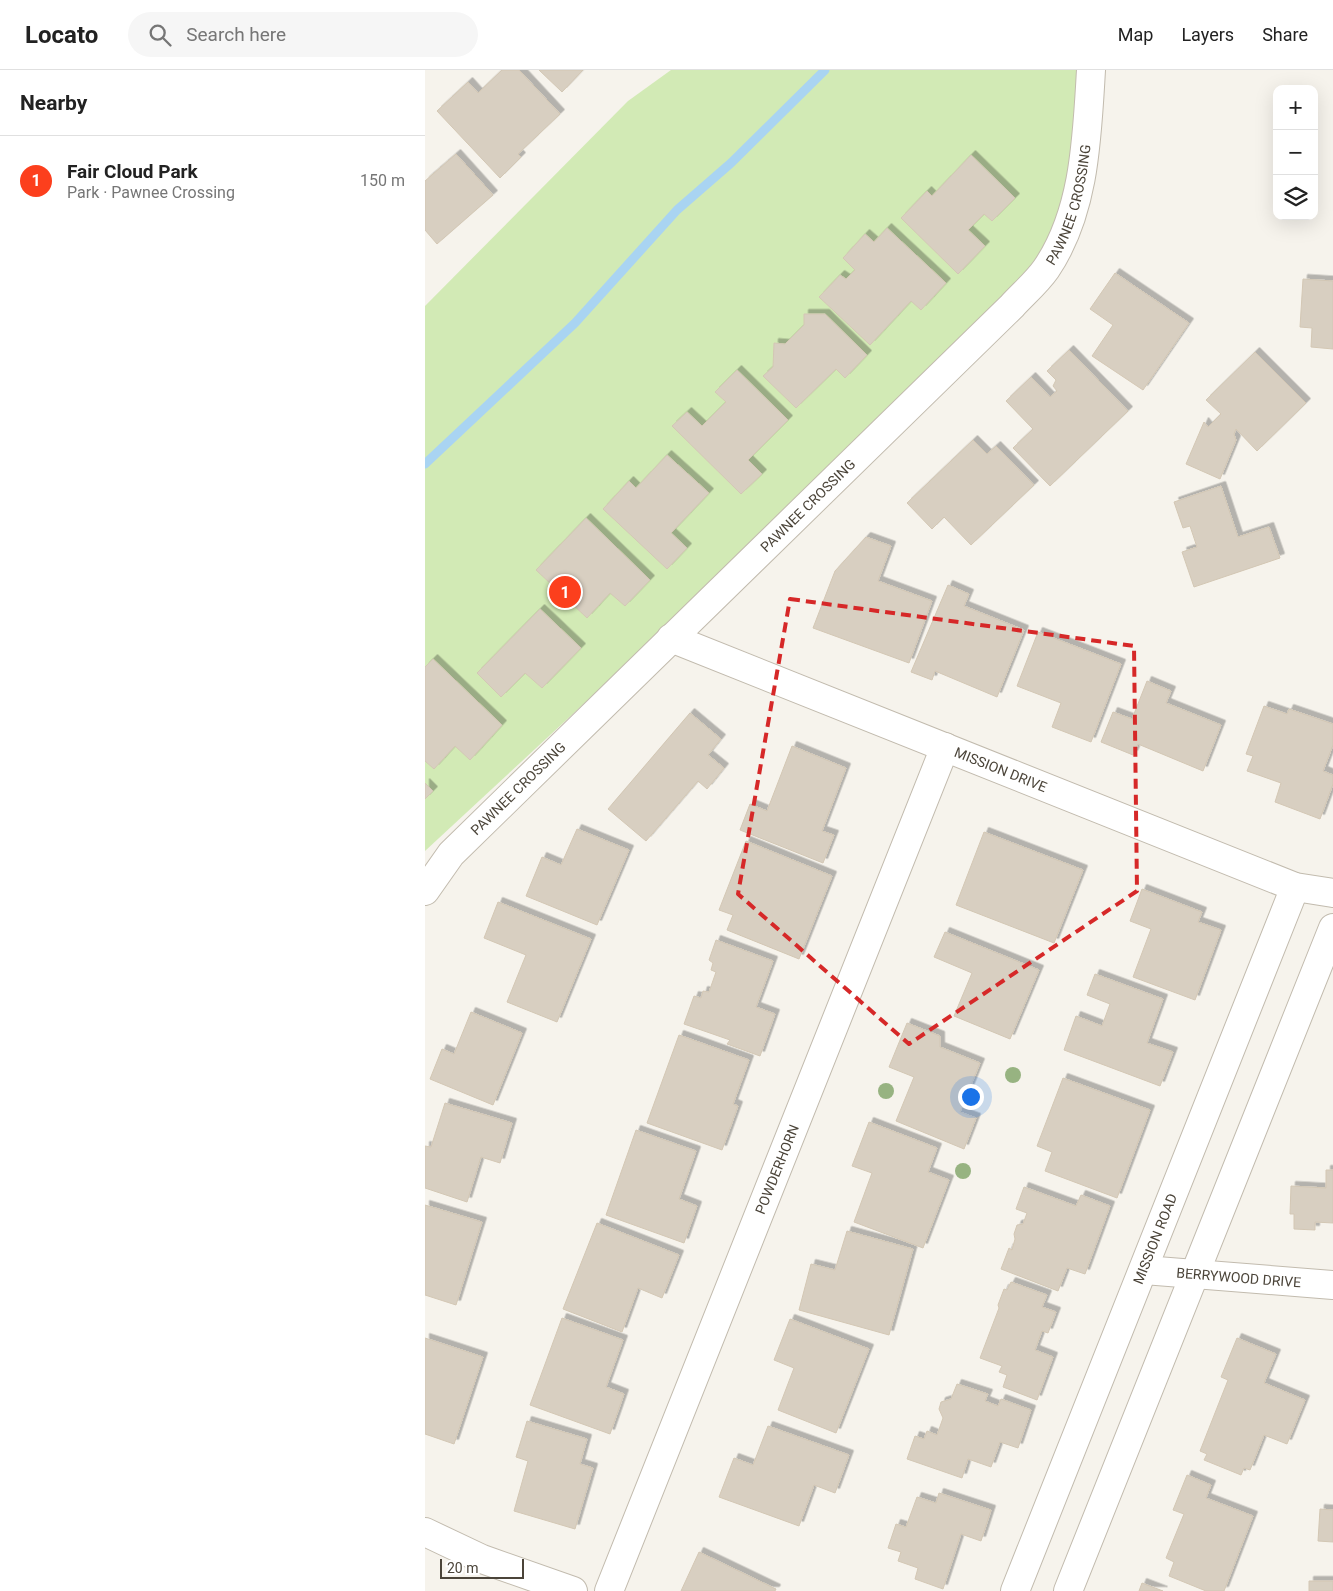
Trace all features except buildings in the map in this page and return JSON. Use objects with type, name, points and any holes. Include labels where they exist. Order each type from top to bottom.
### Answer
[{"type":"street","name":"PAWNEE CROSSING","points":[[425,891],[451,854],[1012,306],[1045,270],[1063,239],[1077,197],[1084,153],[1091,70]]},
{"type":"street","name":"MISSION DRIVE","points":[[671,638],[1295,887],[1333,893]]},
{"type":"street","name":"POWDERHORN","points":[[609,1591],[945,747]]},
{"type":"street","name":"MISSION ROAD","points":[[1015,1591],[1295,887]]},
{"type":"street","points":[[1068,1591],[1333,928]]},
{"type":"street","name":"BERRYWOOD DRIVE","points":[[1144,1270],[1333,1285]]},
{"type":"street","points":[[425,1532],[482,1559],[573,1591]]},
{"type":"highlighted area","points":[[790,599],[1134,646],[1137,891],[909,1044],[738,894]]},
{"type":"green space","points":[[671,70],[1085,70],[1063,239],[985,332],[425,851],[425,306],[628,101]]},
{"type":"waterway","points":[[425,464],[575,323],[677,210],[731,163],[825,70]]},
{"type":"place","name":"Fair Cloud Park","points":[[565,592]]}]
